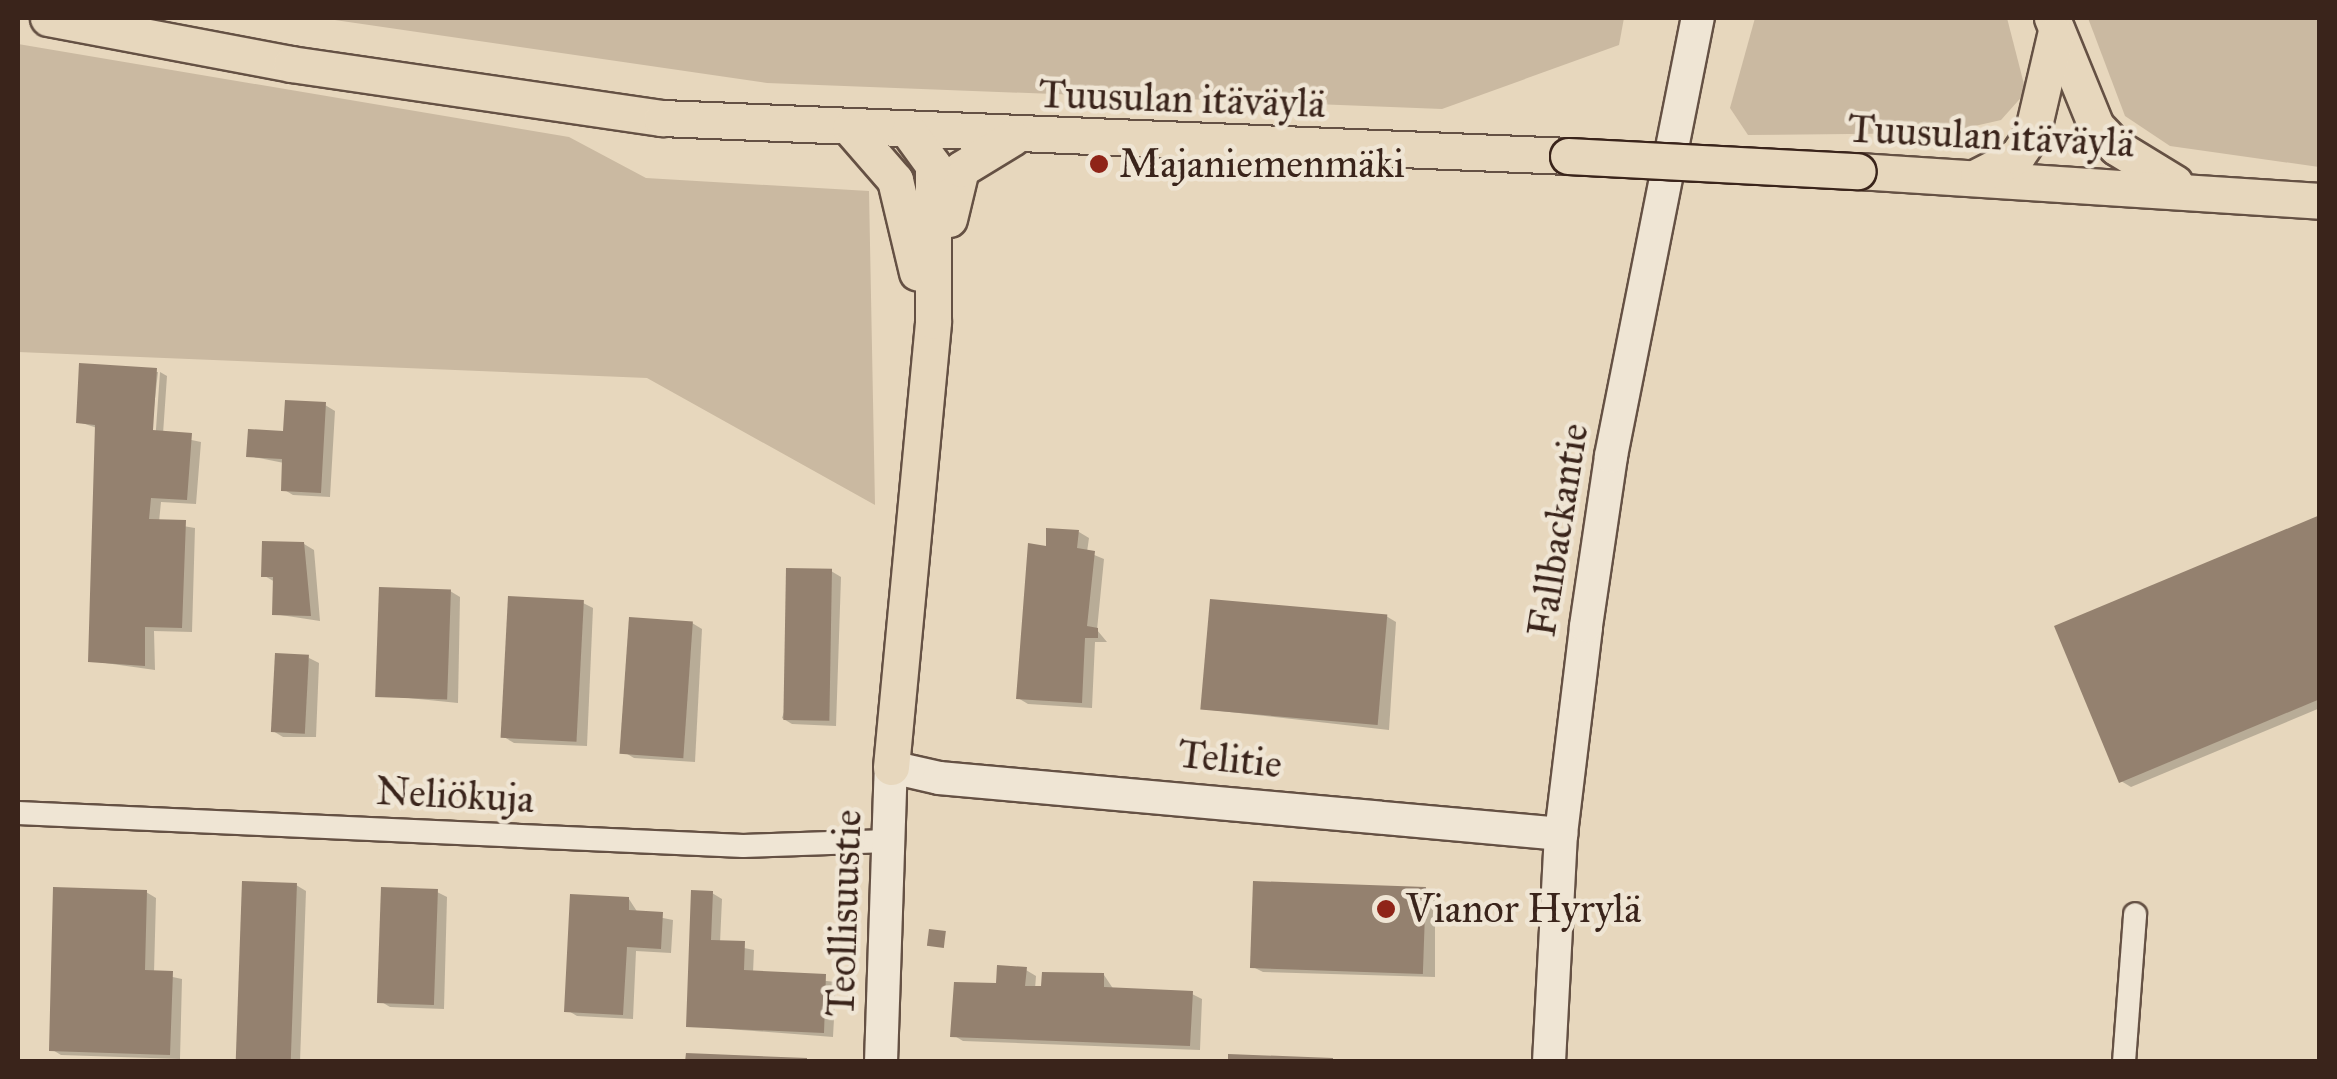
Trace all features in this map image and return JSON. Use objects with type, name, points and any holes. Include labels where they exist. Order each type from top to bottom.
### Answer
[{"type":"main road","name":"Tuusulan itäväylä","points":[[48,18],[532,101],[662,118],[909,132],[1568,156],[2185,188],[2320,200]]},
{"type":"main road","points":[[1973,178],[2017,156],[2032,134],[2054,26]]},
{"type":"main road","points":[[2054,26],[2096,126],[2143,167],[2185,188]]},
{"type":"main road","points":[[850,128],[895,180],[910,228],[924,458]]},
{"type":"main road","points":[[892,767],[924,458],[936,202],[928,153],[909,132]]},
{"type":"main road","points":[[924,458],[938,400],[952,192],[970,158],[1019,135]]},
{"type":"street","name":"Fallbackantie","points":[[1549,1062],[1562,834],[1611,456],[1698,18]]},
{"type":"street","name":"Telitie","points":[[892,767],[939,778],[1562,834]]},
{"type":"street","name":"Teollisuustie","points":[[882,1062],[892,767]]},
{"type":"street","name":"Neliökuja","points":[[18,813],[743,846],[888,840]]},
{"type":"street","points":[[2124,1062],[2134,914]]},
{"type":"shaded area","points":[[321,18],[1624,18],[1619,45],[1442,109],[767,83]]},
{"type":"shaded area","points":[[1755,18],[2007,18],[2026,92],[2001,120],[1944,133],[1748,135],[1730,108]]},
{"type":"shaded area","points":[[2088,18],[2319,18],[2319,167],[2170,146],[2125,116]]},
{"type":"shaded area","points":[[18,44],[569,137],[646,178],[869,191],[875,505],[647,378],[18,352]]},
{"type":"building","points":[[79,363],[157,368],[153,430],[192,433],[187,500],[151,498],[149,519],[186,520],[182,628],[145,627],[145,666],[88,662],[95,425],[76,423]]},
{"type":"building","points":[[285,400],[326,402],[321,493],[281,491],[282,459],[246,457],[248,429],[283,431]]},
{"type":"building","points":[[2320,515],[2320,699],[2119,783],[2054,626]]},
{"type":"building","points":[[1046,528],[1079,530],[1077,548],[1095,551],[1087,626],[1098,628],[1098,638],[1085,638],[1082,703],[1016,699],[1028,543],[1046,546]]},
{"type":"building","points":[[262,541],[304,542],[311,616],[272,615],[273,577],[261,577]]},
{"type":"building","points":[[786,568],[832,569],[829,721],[783,720]]},
{"type":"building","points":[[379,587],[451,590],[447,699],[375,697]]},
{"type":"building","points":[[508,596],[584,600],[576,742],[501,738]]},
{"type":"building","points":[[1210,599],[1387,615],[1378,725],[1200,710]]},
{"type":"building","points":[[629,617],[693,621],[683,758],[619,754]]},
{"type":"building","points":[[275,653],[309,655],[305,734],[271,732]]},
{"type":"building","points":[[242,881],[297,883],[291,1062],[236,1062]]},
{"type":"building","points":[[1253,881],[1426,887],[1423,974],[1250,968]]},
{"type":"building","points":[[53,887],[147,890],[145,970],[173,971],[170,1055],[49,1051]]},
{"type":"building","points":[[381,887],[438,889],[434,1005],[377,1003]]},
{"type":"building","points":[[691,890],[713,891],[711,940],[745,941],[744,970],[826,974],[824,1033],[686,1027]]},
{"type":"building","points":[[570,894],[629,897],[629,910],[663,912],[661,949],[627,947],[623,1015],[564,1012]]},
{"type":"building","points":[[929,929],[946,931],[944,948],[927,946]]},
{"type":"building","points":[[997,965],[1027,967],[1025,986],[1041,986],[1042,972],[1104,973],[1104,987],[1193,991],[1190,1046],[950,1037],[954,982],[996,983]]},
{"type":"building","points":[[686,1053],[807,1058],[807,1062],[685,1062]]},
{"type":"building","points":[[1228,1054],[1333,1058],[1333,1062],[1228,1062]]},
{"type":"place","name":"Majaniemenmäki","points":[[1099,164]]},
{"type":"place","name":"Vianor Hyrylä","points":[[1386,909]]}]
